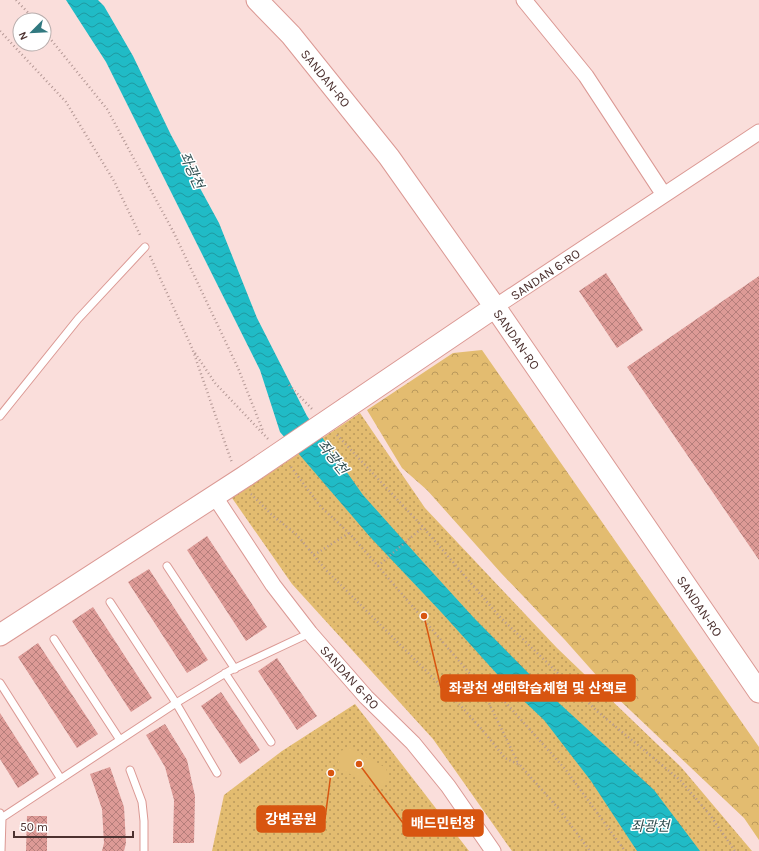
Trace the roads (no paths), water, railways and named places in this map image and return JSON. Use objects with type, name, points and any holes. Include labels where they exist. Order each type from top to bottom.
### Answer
[{"type":"street","name":"SANDAN-RO","points":[[257,0],[291,35],[389,157],[495,307],[759,692]]},
{"type":"street","points":[[524,0],[586,76],[664,196]]},
{"type":"street","name":"SANDAN 6-RO","points":[[493,851],[448,786],[413,743],[366,697],[310,633],[273,585],[215,497],[495,307],[759,132]]},
{"type":"street","points":[[0,635],[215,497]]},
{"type":"lane","points":[[0,416],[78,319],[145,247]]},
{"type":"lane","points":[[167,566],[235,668]]},
{"type":"lane","points":[[110,602],[176,703],[217,773]]},
{"type":"lane","points":[[1,851],[1,817],[176,703],[225,673],[310,633]]},
{"type":"lane","points":[[54,639],[120,740]]},
{"type":"lane","points":[[225,673],[271,742]]},
{"type":"lane","points":[[0,683],[61,779]]},
{"type":"lane","points":[[130,770],[142,802],[144,821],[144,851]]},
{"type":"water","name":"좌광천","points":[[66,0],[98,0],[104,6],[133,56],[171,135],[219,223],[257,318],[307,416],[363,495],[474,618],[549,694],[654,790],[700,851],[637,851],[591,781],[544,720],[506,684],[371,538],[280,432],[260,370],[106,62]]},
{"type":"place","name":"좌광천 생태학습체험 및 산책로","points":[[424,616]]},
{"type":"place","name":"배드민턴장","points":[[359,764]]},
{"type":"place","name":"강변공원","points":[[331,773]]}]
